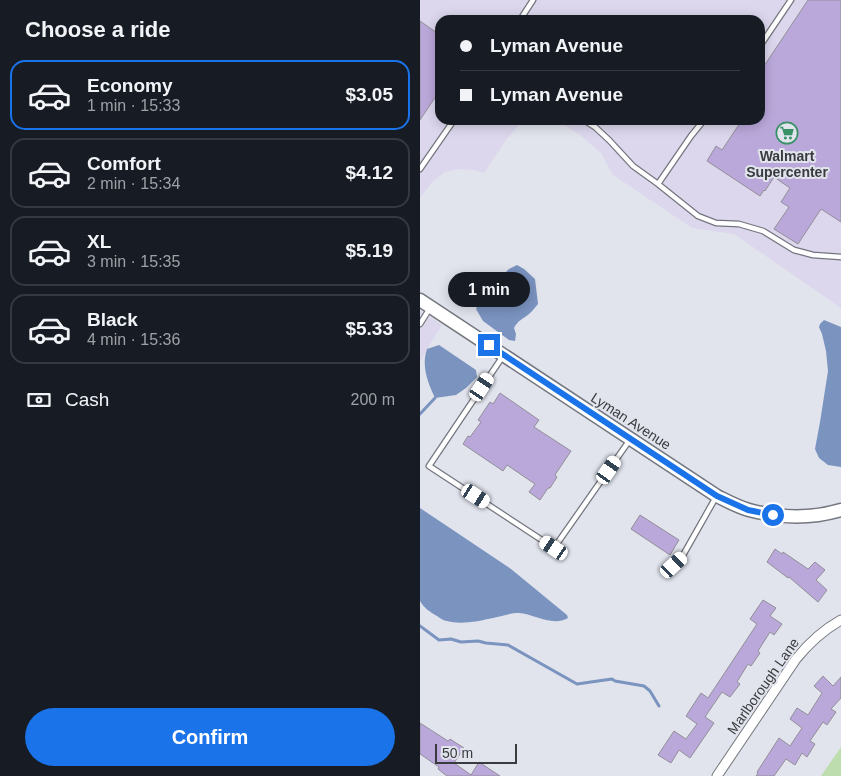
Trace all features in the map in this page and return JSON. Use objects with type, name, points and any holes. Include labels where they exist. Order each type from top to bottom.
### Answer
[{"type":"street","name":"Lyman Avenue","points":[[425,303],[717,496],[748,510],[773,515],[795,517],[824,515],[841,511]]},
{"type":"street","name":"Marlborough Lane","points":[[717,776],[796,659],[821,633],[841,620]]},
{"type":"lane","points":[[523,15],[533,0]]},
{"type":"lane","points":[[765,39],[791,0]]},
{"type":"lane","points":[[420,169],[451,125]]},
{"type":"lane","points":[[592,125],[633,166],[698,216],[716,222],[739,224],[763,231],[794,250],[813,255],[841,257]]},
{"type":"lane","points":[[658,184],[700,125]]},
{"type":"lane","points":[[420,324],[425,303]]},
{"type":"lane","points":[[503,355],[429,466],[554,548],[630,439]]},
{"type":"lane","points":[[674,565],[682,558],[717,496]]},
{"type":"shaded area","points":[[420,0],[841,0],[841,308],[734,234],[692,228],[613,175],[601,153],[580,135],[564,125],[765,125],[765,15],[435,15],[435,125],[519,125],[506,140],[484,173],[459,169],[445,172],[432,182],[420,198]]},
{"type":"shaded area","points":[[420,311],[442,325],[420,362]]},
{"type":"green space","points":[[841,747],[841,776],[821,776]]},
{"type":"water","points":[[517,265],[535,279],[538,304],[514,328],[516,334],[515,341],[509,340],[483,321],[476,309],[482,295],[509,269]]},
{"type":"water","points":[[824,320],[841,327],[841,467],[828,465],[819,458],[815,449],[828,371],[826,351],[819,327]]},
{"type":"water","points":[[439,345],[476,370],[477,377],[456,395],[435,398],[425,368],[425,355],[427,349]]},
{"type":"water","points":[[420,508],[511,569],[567,615],[568,618],[549,621],[516,613],[458,623],[445,620],[423,606],[420,601]]},
{"type":"building","name":"Walmart Supercenter","points":[[808,0],[841,0],[841,222],[821,209],[798,244],[774,229],[789,207],[781,202],[790,188],[774,177],[760,196],[707,161],[716,146],[722,150],[739,125],[765,125],[765,64]]},
{"type":"building","points":[[420,21],[435,32],[435,98],[420,120]]},
{"type":"building","points":[[500,393],[539,420],[534,427],[571,451],[555,475],[557,477],[540,500],[529,492],[535,484],[507,465],[503,471],[463,444],[481,422],[478,420],[490,402],[493,404]]},
{"type":"building","points":[[640,515],[679,540],[670,555],[631,529]]},
{"type":"building","points":[[775,549],[782,554],[783,552],[808,569],[815,562],[825,570],[816,580],[827,590],[818,602],[789,577],[767,562]]},
{"type":"building","points":[[763,600],[776,608],[770,616],[782,624],[774,635],[770,632],[758,651],[760,653],[751,666],[748,664],[737,682],[740,684],[730,697],[722,692],[705,717],[714,723],[690,758],[679,750],[671,763],[658,755],[674,731],[686,739],[697,724],[686,716],[701,693],[708,698],[757,624],[750,619]]},
{"type":"building","points":[[823,676],[833,686],[841,677],[841,698],[831,709],[836,712],[827,725],[823,722],[810,741],[815,744],[807,757],[802,753],[795,765],[786,759],[774,776],[756,776],[779,738],[790,746],[802,728],[790,719],[797,708],[808,715],[822,693],[814,686]]},
{"type":"building","points":[[420,723],[448,741],[450,739],[464,748],[454,763],[471,775],[479,762],[500,776],[447,776],[438,769],[439,767],[420,754]]},
{"type":"waterway","points":[[420,414],[435,398]]},
{"type":"waterway","points":[[420,626],[439,640],[451,639],[461,642],[478,641],[508,645],[577,684],[612,679],[644,686],[650,691],[659,706]]},
{"type":"place","name":"Walmart Supercenter","points":[[787,133]]},
{"type":"route","points":[[489,345],[717,496],[748,510],[773,515]]}]
